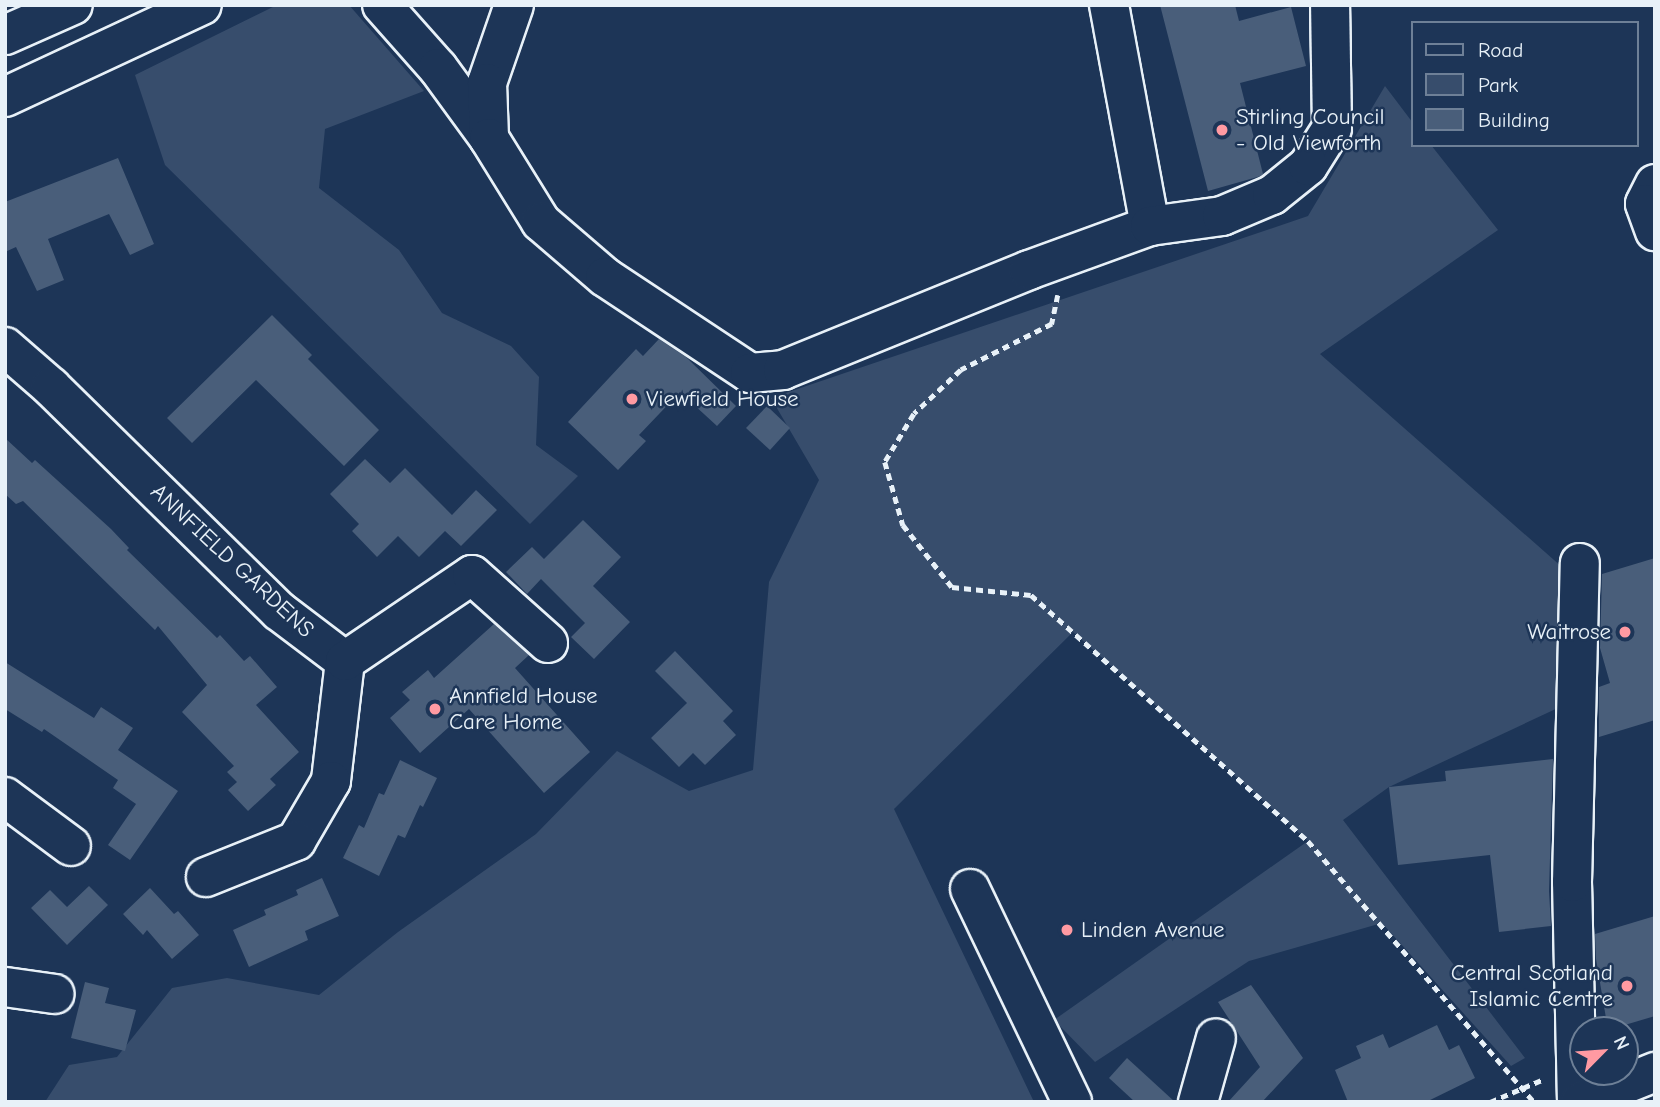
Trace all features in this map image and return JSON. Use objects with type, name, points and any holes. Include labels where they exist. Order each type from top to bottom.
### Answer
[{"type":"street","points":[[5,35],[73,5]]},
{"type":"street","points":[[5,97],[202,5]]},
{"type":"street","points":[[382,5],[438,68],[489,138],[541,222],[605,277],[750,373],[783,370],[1065,256],[1150,226],[1222,216],[1272,195],[1307,166],[1332,128],[1330,5]]},
{"type":"street","points":[[489,138],[487,83],[514,5]]},
{"type":"street","points":[[1109,5],[1150,226]]},
{"type":"street","points":[[1655,184],[1645,204],[1655,231]]},
{"type":"street","name":"ANNFIELD GARDENS","points":[[5,346],[61,397],[279,611],[345,661]]},
{"type":"street","points":[[1580,564],[1572,882],[1578,1091],[1655,1072]]},
{"type":"street","points":[[206,877],[296,841],[331,781],[345,661],[472,575],[548,643]]},
{"type":"street","points":[[5,797],[71,846]]},
{"type":"street","points":[[970,890],[1072,1102]]},
{"type":"street","points":[[5,986],[55,994]]},
{"type":"street","points":[[1198,1102],[1216,1038]]},
{"type":"path","points":[[1065,256],[1052,324],[961,370],[914,414],[891,452],[885,462],[903,525],[952,587],[1031,595],[1308,841],[1534,1102]]},
{"type":"path","points":[[1490,1102],[1522,1087],[1578,1091]]},
{"type":"green space","points":[[277,5],[349,5],[424,91],[325,129],[319,188],[399,250],[442,313],[511,346],[539,377],[536,445],[578,476],[530,524],[165,165],[135,75]]},
{"type":"green space","points":[[1385,86],[1412,122],[1412,147],[1433,147],[1498,230],[1320,354],[1571,575],[1560,707],[1389,787],[1343,820],[1525,1058],[1511,1066],[1382,923],[1249,961],[1095,1062],[1054,1020],[1308,841],[1073,632],[894,809],[1034,1102],[45,1102],[69,1065],[117,1057],[172,988],[227,978],[319,995],[398,932],[536,834],[617,751],[689,791],[753,770],[769,582],[819,480],[771,398],[1308,216]]},
{"type":"building","name":"Stirling Council - Old Viewforth","points":[[1160,5],[1235,5],[1239,21],[1291,7],[1306,66],[1240,83],[1263,174],[1261,176],[1208,191]]},
{"type":"building","points":[[118,158],[154,244],[130,255],[109,214],[48,239],[64,280],[37,291],[16,247],[5,252],[5,202]]},
{"type":"building","points":[[272,315],[312,355],[308,359],[379,430],[344,466],[256,380],[192,443],[167,418]]},
{"type":"building","name":"Viewfield House","points":[[659,339],[686,357],[736,406],[717,426],[680,392],[639,435],[646,441],[618,470],[568,422],[636,349],[643,356]]},
{"type":"building","points":[[767,406],[790,428],[770,450],[746,428]]},
{"type":"building","points":[[5,438],[32,463],[35,460],[111,529],[129,548],[127,550],[217,638],[220,635],[244,661],[250,656],[277,687],[256,705],[299,752],[270,779],[276,785],[248,811],[228,790],[237,782],[227,772],[234,766],[182,712],[207,685],[158,626],[155,630],[23,501],[16,504],[5,494]]},
{"type":"building","points":[[365,459],[390,483],[405,468],[452,515],[476,490],[497,510],[461,546],[445,531],[419,557],[398,536],[377,557],[352,531],[359,524],[330,494]]},
{"type":"building","points":[[583,520],[621,557],[593,586],[630,622],[594,659],[571,637],[585,623],[541,579],[527,594],[506,572],[532,547],[544,559]]},
{"type":"building","name":"Waitrose","points":[[1655,558],[1655,720],[1599,737],[1599,687],[1610,683],[1600,648],[1602,574]]},
{"type":"building","name":"Annfield House Care Home","points":[[494,624],[529,655],[515,668],[590,752],[544,793],[469,709],[420,753],[390,718],[410,700],[402,692],[428,670],[434,678]]},
{"type":"building","points":[[675,651],[733,711],[723,721],[736,735],[705,765],[693,753],[679,767],[651,738],[687,703],[655,671]]},
{"type":"building","points":[[5,662],[94,718],[101,707],[133,728],[118,750],[178,791],[130,860],[108,845],[136,804],[113,788],[118,780],[44,729],[42,732],[5,709]]},
{"type":"building","points":[[1553,759],[1549,891],[1551,926],[1499,932],[1490,855],[1398,865],[1389,787],[1446,781],[1445,771]]},
{"type":"building","points":[[400,760],[437,778],[423,807],[420,805],[405,838],[398,835],[379,876],[343,858],[359,825],[364,828],[379,793],[384,795]]},
{"type":"building","points":[[322,878],[339,916],[305,931],[308,940],[249,967],[233,930],[266,915],[264,910],[298,895],[296,890]]},
{"type":"building","points":[[89,886],[108,905],[67,945],[31,908],[50,890],[67,907]]},
{"type":"building","points":[[150,888],[174,914],[178,911],[199,935],[172,959],[147,930],[143,935],[123,914]]},
{"type":"building","name":"Central Scotland Islamic Centre","points":[[1655,916],[1655,1016],[1639,1021],[1639,1016],[1606,1016],[1596,959],[1595,934]]},
{"type":"building","points":[[85,982],[109,988],[105,1003],[136,1010],[125,1051],[71,1038]]},
{"type":"building","points":[[1251,985],[1303,1058],[1262,1102],[1228,1102],[1260,1067],[1218,1002]]},
{"type":"building","points":[[1437,1025],[1449,1050],[1459,1045],[1475,1078],[1426,1102],[1348,1102],[1335,1070],[1361,1058],[1356,1046],[1383,1034],[1389,1048]]},
{"type":"building","points":[[1127,1058],[1175,1102],[1135,1102],[1109,1078]]},
{"type":"place","name":"Stirling Council - Old Viewforth","points":[[1222,130]]},
{"type":"place","name":"Viewfield House","points":[[632,399]]},
{"type":"place","name":"Waitrose","points":[[1625,632]]},
{"type":"place","name":"Annfield House Care Home","points":[[435,709]]},
{"type":"place","name":"Linden Avenue","points":[[1067,930]]},
{"type":"place","name":"Central Scotland Islamic Centre","points":[[1627,986]]}]
